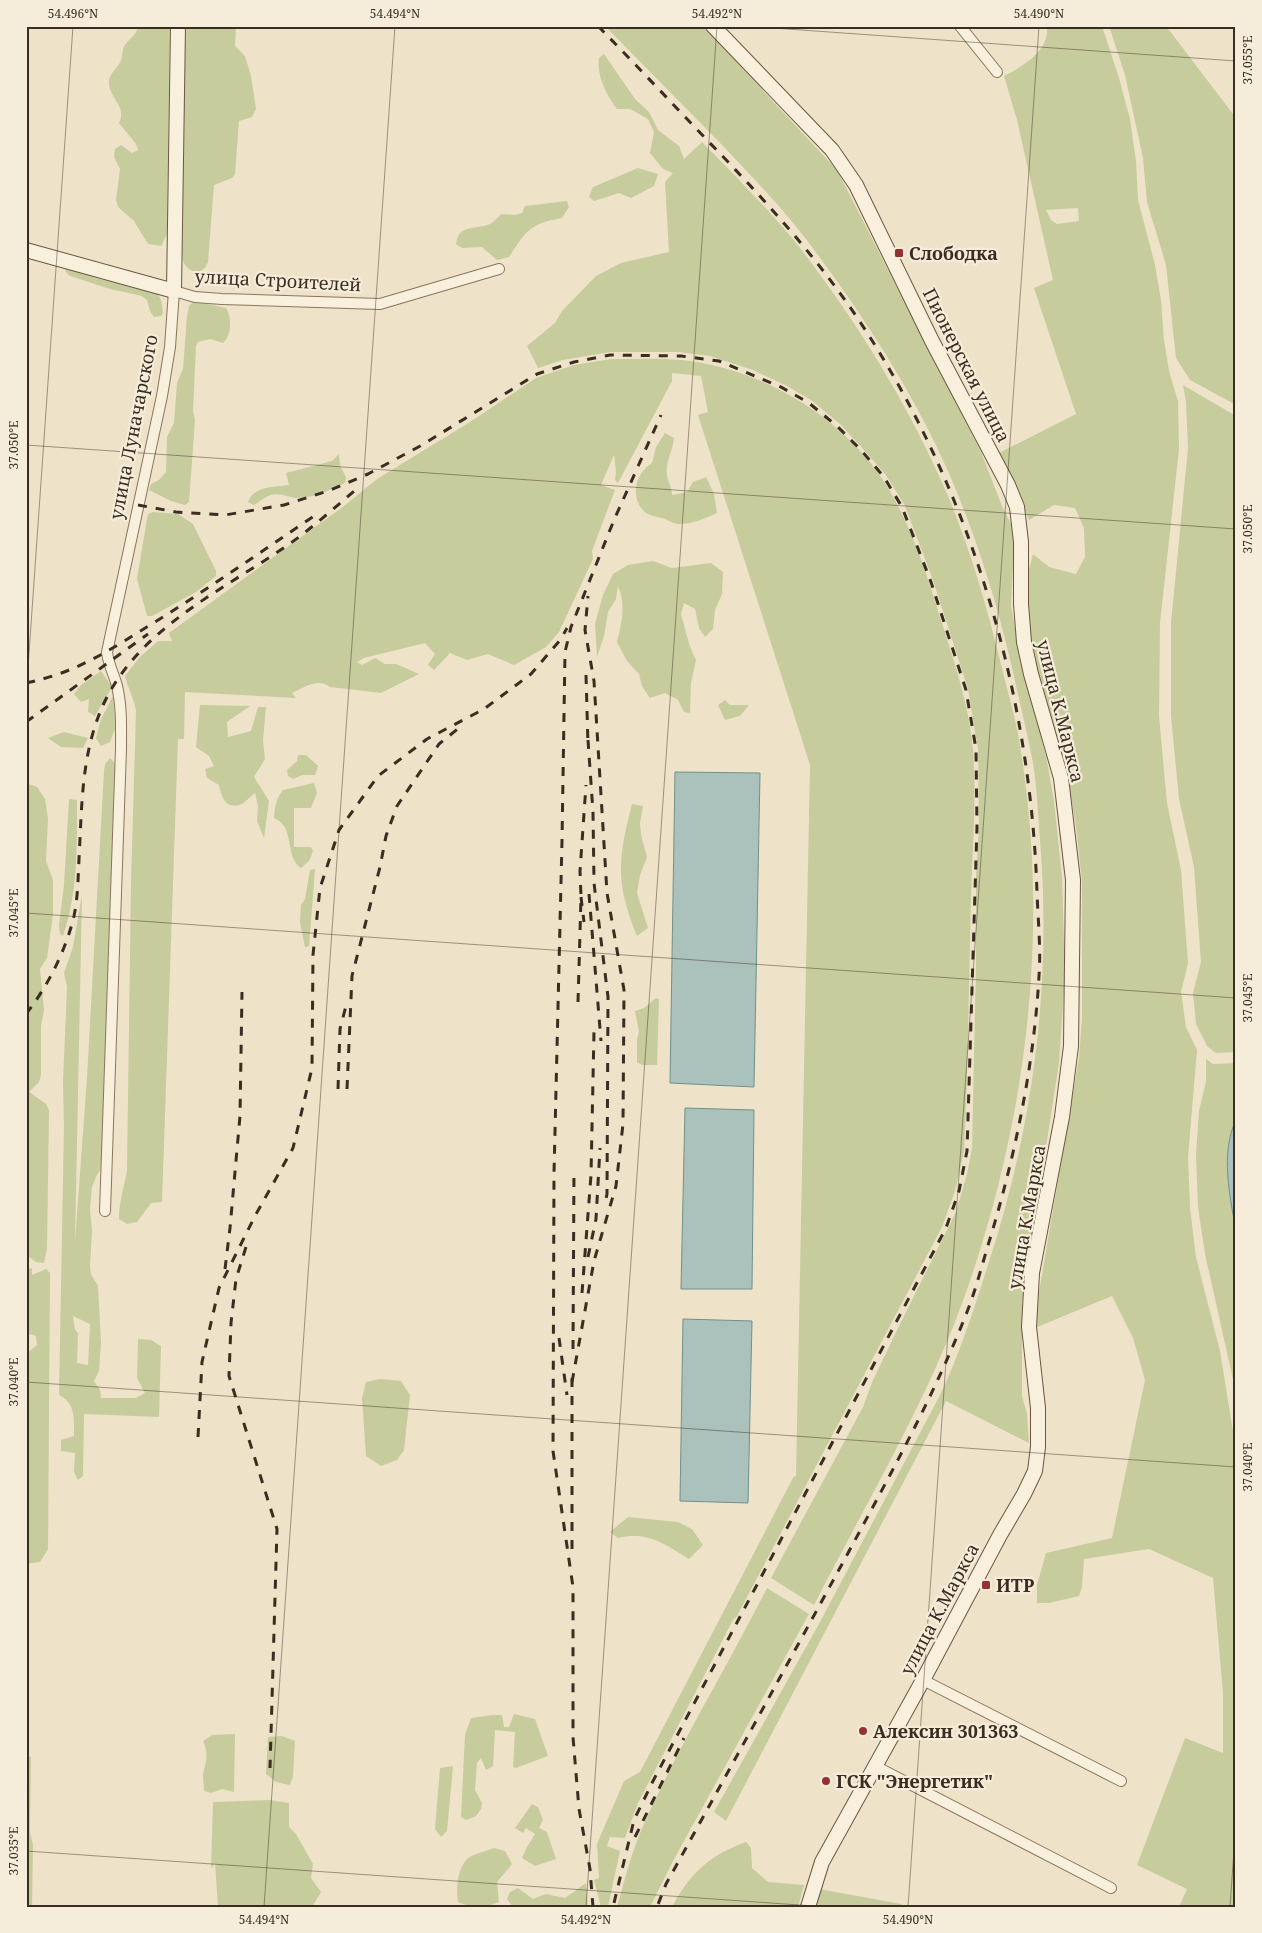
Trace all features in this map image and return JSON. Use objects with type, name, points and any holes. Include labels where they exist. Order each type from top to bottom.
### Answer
[{"type":"main road","name":"улица Луначарского","points":[[174,291],[178,26]]},
{"type":"main road","name":"Пионерская улица","points":[[713,26],[832,150],[856,185],[932,341],[1008,485]]},
{"type":"main road","name":"улица Строителей","points":[[26,250],[174,291]]},
{"type":"main road","name":"улица К.Маркса","points":[[808,1907],[822,1862],[1035,1472],[1038,1447],[1038,1408],[1029,1327],[1032,1273],[1062,1117],[1071,1046],[1073,880],[1061,778],[1031,674],[1024,642],[1021,604],[1021,542],[1017,507],[1008,485]]},
{"type":"street","points":[[960,26],[997,72]]},
{"type":"street","name":"улица Строителей","points":[[174,291],[195,297],[222,299],[380,304],[499,269]]},
{"type":"street","name":"улица Луначарского","points":[[105,1211],[121,723],[120,698],[107,652],[162,396],[170,347],[174,291]]},
{"type":"street","points":[[923,1680],[1121,1781]]},
{"type":"street","points":[[875,1766],[1111,1888]]},
{"type":"green space","points":[[138,26],[170,26],[167,234],[161,246],[148,244],[134,221],[118,207],[116,200],[120,169],[114,157],[115,149],[121,145],[132,153],[138,150],[136,144],[119,123],[121,111],[109,86],[109,80],[120,63],[124,47],[135,34]]},
{"type":"green space","points":[[185,26],[236,26],[235,46],[245,56],[251,76],[256,109],[252,117],[239,121],[235,174],[232,178],[214,185],[208,262],[205,268],[198,273],[187,267],[182,257]]},
{"type":"green space","points":[[605,26],[703,26],[837,170],[981,452],[1012,526],[1014,545],[1011,606],[1017,640],[1047,761],[1054,801],[1062,877],[1065,974],[1059,1063],[1022,1302],[1022,1396],[1027,1414],[1029,1443],[946,1401],[726,1821],[714,1812],[820,1622],[939,1397],[959,1350],[982,1284],[1003,1216],[1016,1163],[1035,1057],[1041,1003],[1043,949],[1040,840],[1033,763],[996,604],[980,553],[961,503],[938,449],[923,420],[874,335],[796,226],[723,146]]},
{"type":"green space","points":[[1047,26],[1102,26],[1130,119],[1136,161],[1138,200],[1155,265],[1169,371],[1178,401],[1179,449],[1160,623],[1159,716],[1167,803],[1181,870],[1188,963],[1181,992],[1186,1027],[1197,1050],[1188,1157],[1190,1208],[1196,1257],[1220,1351],[1236,1450],[1236,1907],[1179,1907],[1187,1889],[1137,1865],[1185,1738],[1223,1753],[1223,1693],[1213,1578],[1149,1549],[1084,1559],[1082,1587],[1079,1596],[1049,1603],[1037,1603],[1037,1585],[1046,1553],[1112,1538],[1145,1380],[1133,1338],[1112,1296],[1035,1328],[1039,1292],[1079,1058],[1082,1018],[1082,881],[1076,826],[1067,775],[1037,672],[1030,635],[1028,573],[1033,554],[1049,567],[1076,574],[1085,557],[1084,528],[1075,508],[1054,505],[1029,520],[1014,481],[997,454],[1076,414],[1034,288],[1053,280],[1017,120],[1004,76],[1034,57],[1040,50],[1047,35]],"holes":[[[1078,208],[1079,221],[1057,224],[1051,220],[1046,210]]]},
{"type":"green space","points":[[1109,26],[1166,26],[1236,118],[1236,405],[1190,380],[1176,358],[1166,265],[1147,202],[1143,158],[1125,75]]},
{"type":"green space","points":[[604,54],[635,99],[649,112],[658,130],[679,146],[684,159],[702,142],[785,230],[831,289],[888,378],[922,439],[937,471],[951,503],[978,579],[1016,724],[1028,802],[1033,938],[1029,1006],[1021,1074],[1009,1141],[993,1207],[958,1315],[940,1358],[921,1400],[814,1605],[771,1578],[863,1407],[873,1380],[956,1212],[972,1148],[976,877],[979,827],[978,749],[968,689],[933,580],[905,506],[886,475],[840,424],[811,400],[787,386],[753,370],[710,356],[678,352],[610,352],[563,360],[538,368],[527,346],[555,323],[562,311],[596,276],[621,263],[669,252],[665,182],[673,173],[663,169],[650,153],[654,132],[648,119],[630,109],[617,109],[610,98],[603,85],[599,71],[599,58]]},
{"type":"green space","points":[[638,168],[658,174],[654,186],[631,198],[619,193],[594,201],[589,197],[593,187]]},
{"type":"green space","points":[[567,201],[569,207],[562,218],[535,226],[525,235],[509,257],[497,260],[482,247],[462,248],[456,244],[458,237],[465,230],[492,223],[501,214],[515,215],[522,213],[525,206]]},
{"type":"green space","points":[[67,268],[96,278],[158,294],[163,313],[161,316],[154,317],[147,300],[142,296],[110,289],[70,276],[65,271]]},
{"type":"green space","points":[[197,302],[226,308],[230,326],[228,336],[223,343],[210,339],[198,342],[196,346],[193,411],[195,420],[189,502],[185,505],[171,501],[149,490],[151,484],[159,480],[166,472],[167,437],[174,423],[177,383],[183,369],[187,316],[189,306]]},
{"type":"green space","points":[[611,359],[681,360],[711,365],[740,373],[768,384],[795,398],[821,415],[865,456],[883,480],[901,511],[928,579],[955,664],[968,715],[973,750],[975,788],[964,1151],[955,1191],[942,1227],[638,1803],[625,1838],[610,1837],[607,1846],[620,1851],[608,1907],[601,1907],[594,1880],[599,1878],[597,1844],[624,1781],[640,1772],[794,1476],[796,1477],[810,765],[698,415],[708,412],[701,376],[672,373],[672,381],[618,483],[615,480],[614,455],[601,485],[615,490],[592,551],[593,559],[559,632],[546,647],[514,665],[488,654],[467,660],[450,653],[434,670],[428,665],[435,654],[425,643],[364,658],[357,662],[362,665],[375,658],[385,664],[396,664],[419,674],[381,693],[330,687],[321,683],[311,684],[292,693],[296,698],[185,692],[184,739],[178,739],[162,1202],[151,1203],[137,1222],[127,1224],[119,1219],[127,1171],[131,883],[136,711],[125,676],[140,657],[158,641],[172,641],[169,633],[344,506],[377,479],[470,422],[536,378],[574,365]]},
{"type":"green space","points":[[1183,385],[1236,416],[1236,1052],[1216,1053],[1207,1046],[1196,1024],[1193,993],[1201,962],[1194,867],[1179,799],[1171,716],[1171,623],[1188,448],[1186,402]]},
{"type":"green space","points":[[665,433],[674,438],[667,470],[672,495],[687,492],[693,482],[706,477],[714,494],[717,513],[694,522],[677,524],[646,513],[637,501],[636,486],[638,480],[646,467],[652,463],[656,447]]},
{"type":"green space","points":[[339,454],[340,466],[346,477],[345,483],[329,491],[311,496],[299,498],[274,494],[254,505],[248,502],[260,490],[289,485],[286,473],[332,461]]},
{"type":"green space","points":[[153,512],[178,514],[193,524],[216,571],[216,576],[196,592],[152,616],[147,616],[137,579],[148,514]]},
{"type":"green space","points":[[653,561],[672,568],[711,563],[723,572],[722,594],[715,610],[713,629],[705,637],[699,628],[695,609],[684,603],[681,614],[690,647],[696,660],[691,683],[690,713],[684,712],[678,700],[665,693],[650,698],[642,686],[639,674],[627,661],[617,642],[623,607],[618,586],[616,599],[608,612],[604,636],[597,657],[595,624],[603,595],[613,574],[628,565]]},
{"type":"green space","points":[[101,671],[112,687],[95,716],[88,712],[89,699],[81,702],[74,694],[81,685]]},
{"type":"green space","points":[[113,696],[116,726],[110,742],[101,746],[96,738],[101,719]]},
{"type":"green space","points":[[725,700],[730,705],[749,705],[740,716],[725,720],[718,705]]},
{"type":"green space","points":[[200,705],[250,706],[227,722],[228,737],[251,731],[258,707],[266,707],[263,740],[265,759],[254,777],[269,801],[264,838],[257,821],[258,806],[255,793],[241,804],[230,805],[223,797],[219,785],[207,778],[205,769],[214,766],[209,756],[196,747]]},
{"type":"green space","points":[[64,732],[88,738],[83,748],[61,747],[48,738]]},
{"type":"green space","points":[[298,755],[306,755],[318,766],[315,775],[302,775],[293,779],[288,776],[287,770],[297,761]]},
{"type":"green space","points":[[110,758],[115,763],[102,1159],[100,1170],[92,1187],[90,1209],[92,1232],[90,1266],[91,1274],[98,1286],[101,1342],[99,1371],[94,1381],[100,1390],[101,1398],[136,1398],[145,1393],[137,1378],[138,1339],[151,1340],[161,1346],[159,1417],[84,1414],[83,1476],[78,1480],[74,1472],[75,1453],[61,1451],[61,1440],[74,1436],[74,1424],[73,1412],[69,1403],[59,1395],[64,1126],[63,1082],[67,987],[64,973],[73,947],[82,895],[75,1241],[87,1078],[105,764]],"holes":[[[73,1316],[90,1324],[88,1365],[77,1363],[78,1333],[75,1330]]]},
{"type":"green space","points":[[26,783],[37,787],[45,799],[48,819],[46,861],[53,880],[53,914],[47,958],[40,969],[44,1010],[41,1026],[41,1075],[39,1082],[29,1092],[46,1104],[49,1110],[47,1249],[44,1263],[36,1262],[26,1255]]},
{"type":"green space","points":[[314,783],[317,793],[311,808],[294,808],[294,847],[311,847],[313,851],[309,861],[301,868],[293,857],[285,828],[281,822],[274,818],[275,810],[277,800],[283,790]]},
{"type":"green space","points":[[69,799],[77,800],[77,851],[72,903],[63,936],[60,934],[59,925],[64,885]]},
{"type":"green space","points":[[632,804],[643,806],[640,823],[647,857],[640,875],[637,893],[648,928],[637,936],[625,900],[621,870],[624,840]]},
{"type":"green space","points":[[315,869],[309,946],[305,947],[300,922],[301,905],[305,899],[310,870]]},
{"type":"green space","points":[[656,998],[659,999],[657,1065],[642,1065],[637,1062],[639,1031],[635,1011],[644,1008]]},
{"type":"green space","points":[[1206,1059],[1213,1064],[1236,1063],[1236,1120],[1227,1156],[1229,1191],[1236,1231],[1236,1393],[1205,1254],[1198,1207],[1196,1155],[1199,1111],[1206,1081]]},
{"type":"green space","points":[[32,1268],[32,1275],[46,1269],[50,1273],[48,1549],[40,1562],[26,1564],[26,1349],[28,1352],[37,1345],[36,1336],[26,1333],[26,1270]]},
{"type":"green space","points":[[380,1379],[401,1381],[410,1395],[404,1450],[397,1460],[381,1466],[366,1456],[362,1398],[366,1382]]},
{"type":"green space","points":[[628,1517],[678,1522],[692,1529],[703,1545],[689,1559],[655,1540],[638,1536],[618,1538],[610,1532]]},
{"type":"green space","points":[[767,1588],[809,1614],[673,1861],[650,1907],[617,1907],[636,1844],[658,1794]]},
{"type":"green space","points":[[514,1714],[535,1719],[548,1756],[516,1768],[513,1767],[515,1732],[495,1730],[493,1766],[486,1770],[481,1758],[477,1763],[475,1790],[482,1803],[481,1809],[476,1816],[466,1820],[461,1817],[465,1735],[471,1718],[502,1715],[504,1727],[509,1727]]},
{"type":"green space","points":[[235,1734],[234,1792],[222,1789],[211,1793],[204,1791],[203,1774],[206,1754],[203,1741],[212,1735]]},
{"type":"green space","points":[[282,1736],[295,1741],[293,1776],[290,1785],[276,1782],[266,1774],[268,1737]]},
{"type":"green space","points":[[26,1755],[31,1757],[32,1907],[26,1907]]},
{"type":"green space","points":[[453,1766],[447,1831],[441,1837],[435,1829],[440,1768]]},
{"type":"green space","points":[[270,1800],[289,1803],[289,1827],[296,1834],[313,1864],[311,1878],[321,1892],[312,1907],[218,1907],[215,1863],[211,1869],[213,1802]]},
{"type":"green space","points":[[532,1804],[538,1807],[543,1820],[539,1828],[547,1832],[556,1859],[535,1866],[522,1858],[535,1834],[526,1828],[523,1833],[515,1828]]},
{"type":"green space","points":[[746,1842],[751,1848],[752,1868],[768,1882],[804,1885],[798,1907],[672,1907],[686,1884],[702,1867],[722,1853]]},
{"type":"green space","points":[[494,1848],[505,1851],[512,1864],[497,1882],[499,1902],[478,1907],[458,1902],[457,1890],[460,1870],[466,1860],[471,1856]]},
{"type":"green space","points":[[586,1883],[588,1907],[513,1907],[507,1899],[510,1892],[518,1888],[533,1899],[546,1894],[565,1898]]},
{"type":"green space","points":[[819,1889],[901,1904],[907,1907],[814,1907]]},
{"type":"water","points":[[675,772],[760,773],[754,1087],[670,1083]]},
{"type":"water","points":[[685,1108],[754,1110],[752,1289],[681,1289]]},
{"type":"water","points":[[1236,1120],[1236,1231],[1229,1190],[1227,1161],[1228,1146]]},
{"type":"water","points":[[683,1319],[752,1321],[748,1503],[680,1501]]},
{"type":"railway","points":[[598,26],[749,184],[811,255],[866,331],[904,395],[937,461],[966,530],[989,600],[1008,672],[1023,745],[1032,819],[1040,945],[1033,1043],[1022,1110],[1007,1177],[967,1312],[926,1405],[895,1465],[666,1884],[657,1907]]},
{"type":"railway","points":[[138,505],[176,512],[225,515],[284,505],[328,491],[368,474],[422,445],[537,374],[574,362],[610,355],[681,356],[719,361],[781,387],[809,403],[838,427],[884,477],[902,507],[931,582],[966,690],[976,749],[977,827],[967,1151],[959,1191],[946,1228],[634,1820],[613,1907]]},
{"type":"railway","points":[[593,1907],[590,1869],[579,1809],[573,1737],[573,1587],[553,1451],[554,1173],[565,652],[571,627],[614,520],[661,415]]},
{"type":"railway","points":[[26,1014],[42,992],[71,929],[77,895],[82,798],[87,759],[97,720],[105,701],[122,673],[142,649],[166,627],[299,537],[360,486]]},
{"type":"railway","points":[[26,683],[62,673],[94,659],[197,595],[320,512]]},
{"type":"railway","points":[[572,1382],[594,1261],[616,1186],[623,1124],[624,990],[607,893],[594,681],[585,630],[588,596]]},
{"type":"railway","points":[[198,1437],[202,1362],[219,1288],[255,1216],[293,1148],[312,1068],[313,955],[320,888],[339,830],[378,776],[427,739],[484,709],[531,674],[561,639],[567,628]]},
{"type":"railway","points":[[26,722],[148,634]]},
{"type":"railway","points":[[586,675],[588,745]]},
{"type":"railway","points":[[347,1089],[352,976],[386,836],[397,806],[439,744],[460,727]]},
{"type":"railway","points":[[588,740],[593,812],[594,883],[608,997],[607,1194],[605,1203]]},
{"type":"railway","points":[[578,1002],[580,871],[586,785]]},
{"type":"railway","points":[[589,894],[601,1041]]},
{"type":"railway","points":[[581,897],[584,922]]},
{"type":"railway","points":[[225,1269],[240,1116],[242,992]]},
{"type":"railway","points":[[338,1089],[340,1029],[346,1006]]},
{"type":"railway","points":[[582,1293],[591,1175],[594,1031]]},
{"type":"railway","points":[[588,1257],[596,1219],[600,1148]]},
{"type":"railway","points":[[573,1349],[574,1170]]},
{"type":"railway","points":[[246,1247],[236,1279],[231,1323],[229,1376],[277,1529],[270,1768]]},
{"type":"railway","points":[[559,1338],[567,1395]]},
{"type":"railway","points":[[572,1377],[572,1549]]},
{"type":"railway","points":[[635,1837],[684,1738]]},
{"type":"place","name":"Слободка","points":[[899,253]]},
{"type":"place","name":"ИТР","points":[[986,1585]]},
{"type":"place","name":"Алексин 301363","points":[[863,1731]]},
{"type":"place","name":"ГСК \"Энергетик\"","points":[[826,1781]]}]
